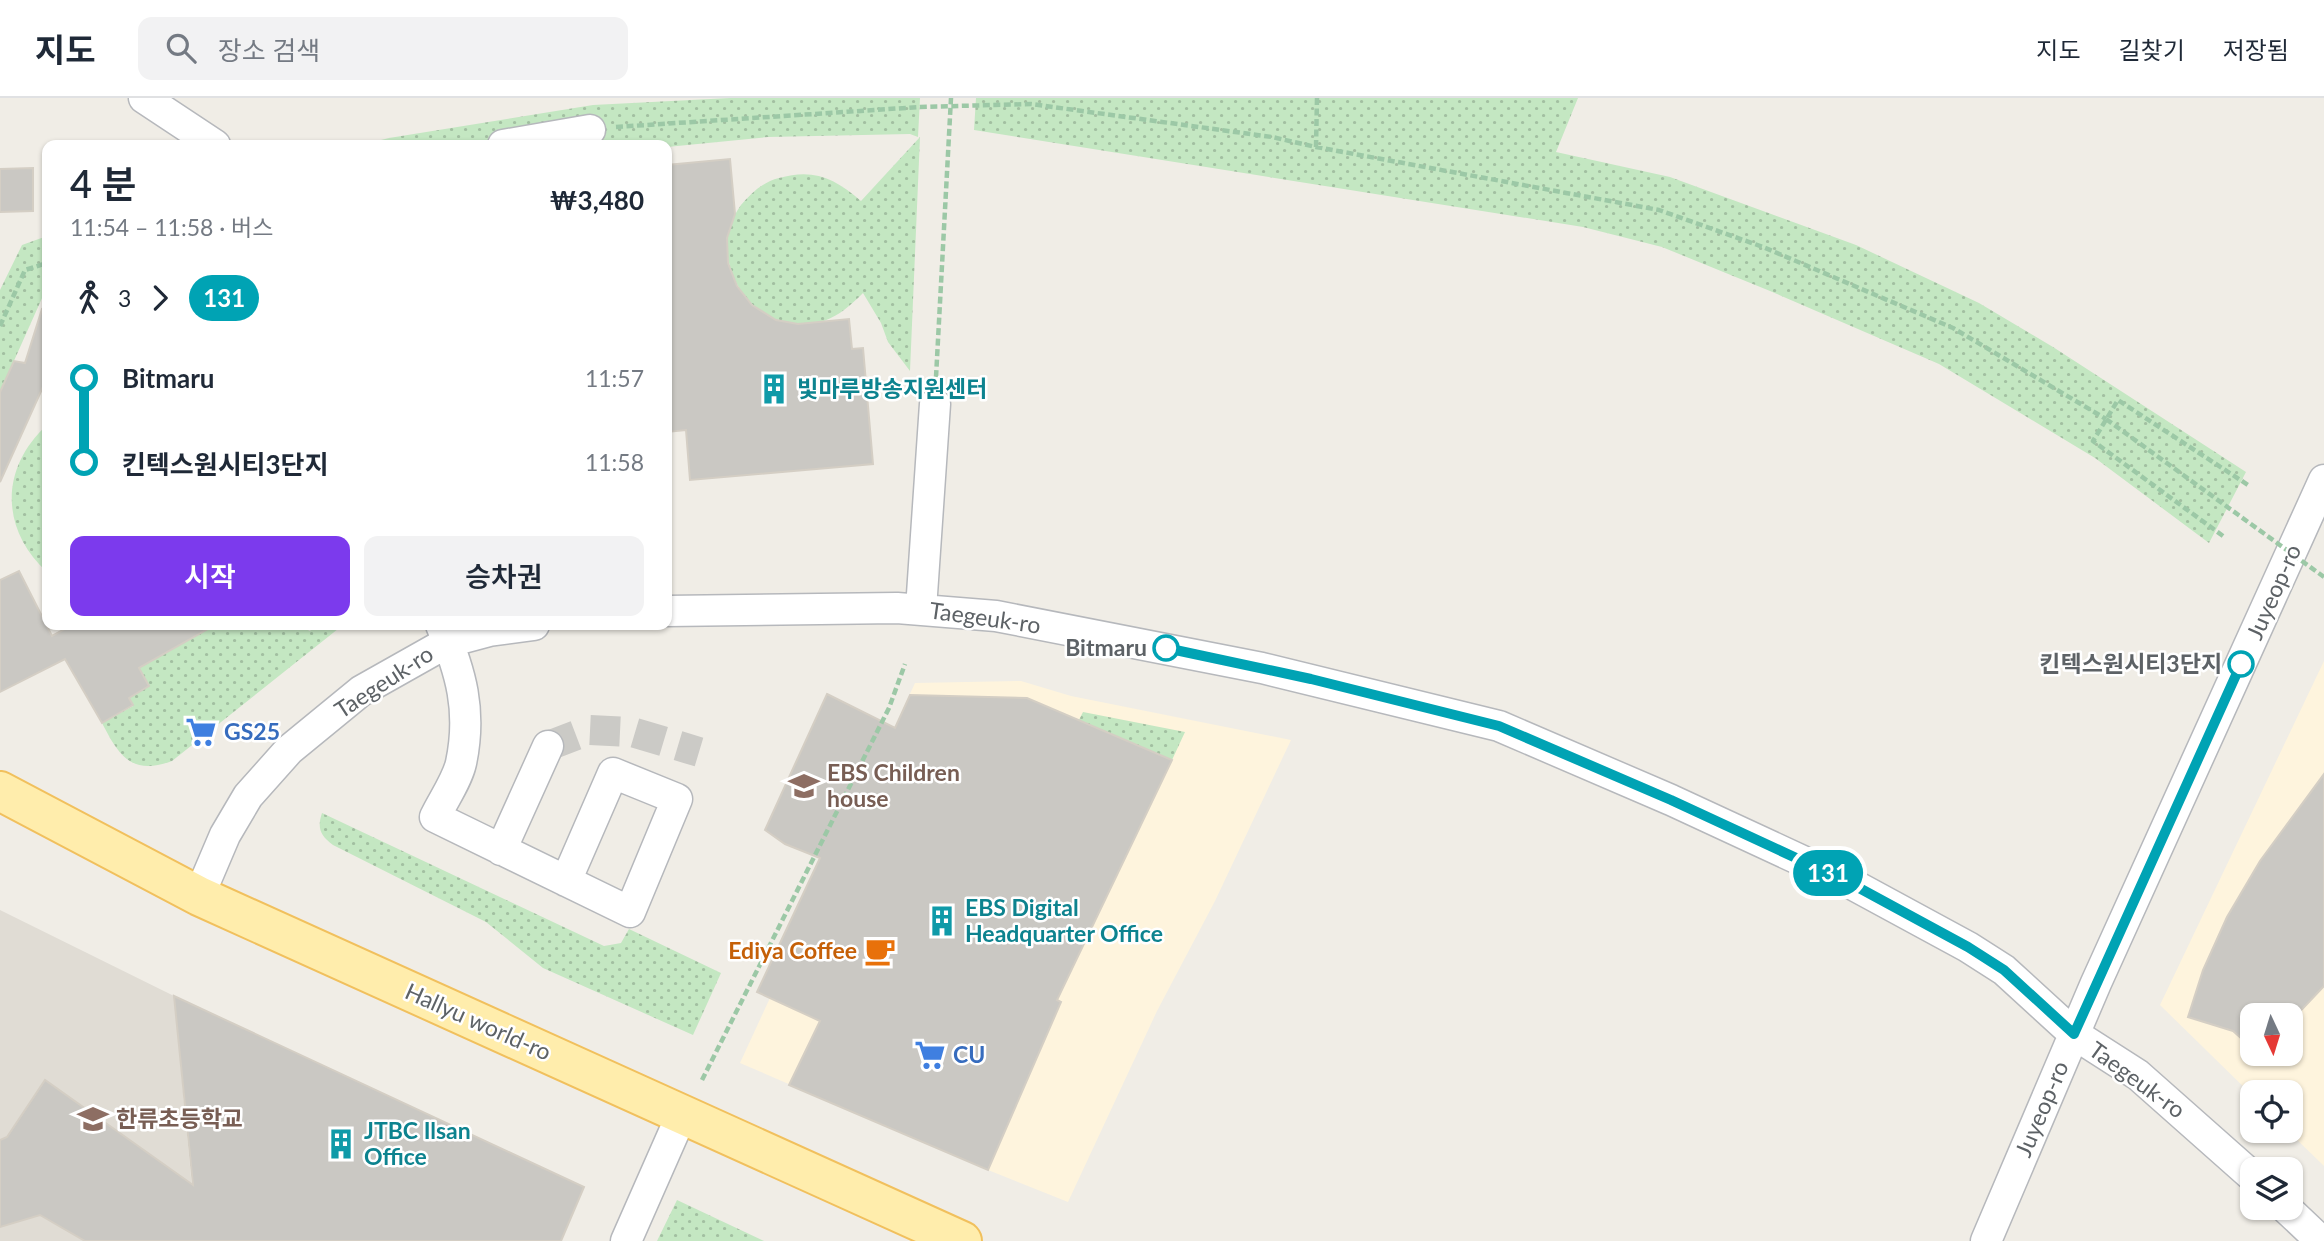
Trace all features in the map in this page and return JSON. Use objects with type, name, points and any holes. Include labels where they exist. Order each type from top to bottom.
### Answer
[{"type":"main road","name":"Hallyu world-ro","points":[[0,791],[199,896],[962,1241]]},
{"type":"street","points":[[144,98],[207,140]]},
{"type":"street","points":[[534,140],[602,129]]},
{"type":"street","points":[[921,609],[935,393]]},
{"type":"street","name":"Juyeop-ro","points":[[1986,1241],[2074,1034],[2324,480]]},
{"type":"street","name":"Taegeuk-ro","points":[[672,611],[921,609],[996,617],[1162,647],[1311,679],[1499,726],[1671,800],[1850,883],[1968,947],[2004,970],[2074,1034],[2138,1075],[2240,1165]]},
{"type":"street","name":"Taegeuk-ro","points":[[199,896],[225,835],[248,796],[289,750],[361,691],[444,633],[496,630]]},
{"type":"street","points":[[444,633],[465,697],[466,712],[461,764],[435,817],[502,850],[566,881],[630,912],[677,799],[612,773],[566,881]]},
{"type":"street","points":[[502,850],[548,746]]},
{"type":"street","points":[[626,1241],[682,1114]]},
{"type":"street","points":[[2299,1220],[2322,1241]]},
{"type":"path","points":[[935,393],[951,98]]},
{"type":"path","points":[[1317,98],[1317,147]]},
{"type":"path","points":[[602,129],[950,105],[1031,104],[1272,137],[1659,209],[1763,247],[1953,328],[2106,419],[2324,577]]},
{"type":"path","points":[[0,326],[25,270],[42,265]]},
{"type":"path","points":[[2223,536],[2092,441],[2118,400],[2248,485]]},
{"type":"path","points":[[702,1080],[889,708],[905,664]]},
{"type":"shaded area","points":[[2324,661],[2324,1166],[2300,1143],[2303,1143],[2303,1080],[2240,1080],[2240,1083],[2160,1005]]},
{"type":"shaded area","name":"EBS Digital Headquarter Office","points":[[1021,681],[1071,696],[1291,740],[1215,901],[1157,1011],[1068,1202],[740,1063],[915,683]]},
{"type":"shaded area","name":"한류초등학교","points":[[0,910],[174,996],[197,1241],[0,1241]]},
{"type":"green space","points":[[730,98],[920,98],[918,137],[910,134],[768,137],[672,147],[672,140],[381,140],[593,105]]},
{"type":"green space","points":[[976,98],[1578,98],[1556,152],[1670,177],[1856,245],[1979,303],[2053,347],[2246,472],[2209,543],[2095,458],[1939,364],[1662,247],[1583,227],[974,130]]},
{"type":"green space","points":[[920,137],[910,371],[888,342],[881,323],[863,293],[830,319],[800,325],[777,320],[758,309],[742,293],[732,272],[727,250],[730,227],[741,205],[758,188],[791,175],[813,175],[833,181],[861,201]]},
{"type":"green space","points":[[42,238],[42,298],[0,392],[0,290],[22,245]]},
{"type":"green space","points":[[42,431],[42,566],[21,537],[14,518],[12,498],[14,479],[32,442]]},
{"type":"green space","points":[[188,630],[337,630],[172,761],[147,766],[128,760],[114,745],[102,723],[133,706],[129,698],[149,686],[139,668],[192,638]]},
{"type":"green space","points":[[1083,712],[1185,732],[1172,760],[1079,720]]},
{"type":"green space","points":[[322,813],[604,946],[621,943],[629,929],[721,973],[693,1035],[543,968],[486,922],[333,845],[321,831]]},
{"type":"green space","points":[[677,1200],[764,1241],[657,1241]]},
{"type":"building","name":"빛마루방송지원센터","points":[[730,159],[735,214],[727,238],[728,263],[737,286],[752,305],[776,320],[798,324],[849,319],[852,349],[863,348],[873,464],[690,480],[686,430],[672,431],[672,165]]},
{"type":"building","points":[[33,168],[33,211],[0,212],[0,169]]},
{"type":"building","points":[[42,309],[42,389],[0,482],[0,392],[14,361],[25,363]]},
{"type":"building","points":[[19,571],[42,616],[42,630],[49,630],[52,636],[63,630],[206,630],[139,668],[149,686],[129,698],[133,705],[102,723],[65,659],[0,692],[0,580]]},
{"type":"building","name":"EBS Digital Headquarter Office","points":[[827,694],[895,728],[910,695],[1027,698],[1172,760],[1057,1000],[1061,1002],[988,1170],[789,1085],[820,1021],[757,992],[820,858],[785,844],[765,830]]},
{"type":"building","points":[[2324,774],[2324,986],[2303,1008],[2303,1003],[2240,1003],[2240,1037],[2233,1031],[2188,1017],[2203,970],[2227,917],[2260,861]]},
{"type":"building","name":"JTBC Ilsan Office","points":[[174,996],[584,1187],[561,1241],[85,1241],[40,1215],[0,1227],[0,1140],[7,1137],[45,1080],[193,1185]]},
{"type":"tunnel","points":[[548,746],[590,730],[632,732],[699,752]]},
{"type":"bus line","name":"131","points":[[1166,648],[1311,679],[1499,726],[1671,800],[1850,883],[1968,947],[2004,970],[2074,1034],[2241,664]]},
{"type":"place","name":"빛마루방송지원센터","points":[[774,389]]},
{"type":"place","name":"Bitmaru","points":[[1166,648]]},
{"type":"place","name":"킨텍스원시티3단지","points":[[2241,664]]},
{"type":"place","name":"GS25","points":[[201,732]]},
{"type":"place","name":"EBS Children house","points":[[804,786]]},
{"type":"place","name":"EBS Digital Headquarter Office","points":[[942,921]]},
{"type":"place","name":"Ediya Coffee","points":[[880,951]]},
{"type":"place","name":"CU","points":[[930,1055]]},
{"type":"place","name":"한류초등학교","points":[[93,1119]]},
{"type":"place","name":"JTBC Ilsan Office","points":[[341,1144]]}]
